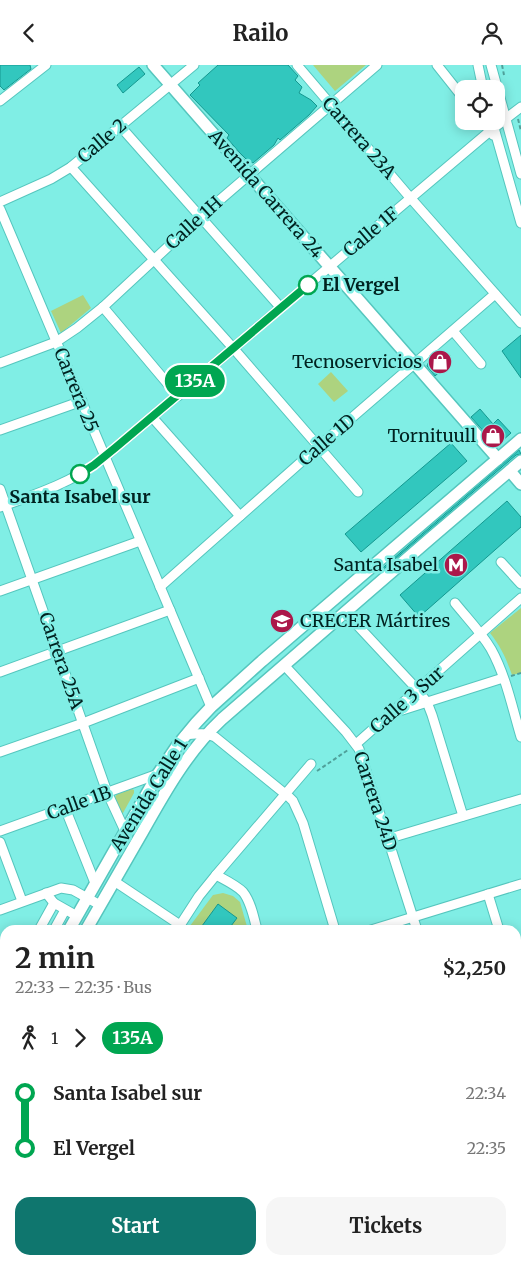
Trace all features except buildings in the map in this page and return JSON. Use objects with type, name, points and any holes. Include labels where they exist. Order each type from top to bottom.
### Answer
[{"type":"main road","name":"Avenida Carrera 24","points":[[153,65],[498,459]]},
{"type":"main road","name":"Avenida Calle 1","points":[[72,925],[158,774],[186,735],[211,707],[521,439]]},
{"type":"main road","name":"Avenida Calle 1","points":[[89,925],[176,775],[207,734],[284,665],[521,461]]},
{"type":"main road","points":[[510,471],[521,484]]},
{"type":"street","points":[[0,101],[46,65]]},
{"type":"street","name":"Calle 2","points":[[0,202],[51,179],[71,167],[194,65]]},
{"type":"street","name":"Carrera 23A","points":[[297,65],[521,323]]},
{"type":"street","name":"Calle 1H","points":[[0,363],[56,342],[77,328],[103,307],[200,217],[377,65]]},
{"type":"street","points":[[437,65],[454,85]]},
{"type":"street","points":[[478,65],[480,80]]},
{"type":"street","points":[[492,65],[496,80]]},
{"type":"street","name":"Calle 1F","points":[[505,119],[521,107]]},
{"type":"street","points":[[505,119],[519,160],[521,174]]},
{"type":"street","points":[[120,126],[282,308]]},
{"type":"street","name":"Calle 1F","points":[[3,506],[68,481],[104,457],[234,349],[489,130]]},
{"type":"street","points":[[493,130],[521,223]]},
{"type":"street","points":[[71,167],[234,349],[358,492]]},
{"type":"street","name":"Carrera 25","points":[[0,209],[211,707]]},
{"type":"street","name":"Calle 1D","points":[[160,587],[495,294]]},
{"type":"street","points":[[103,307],[178,396]]},
{"type":"street","points":[[510,310],[521,310]]},
{"type":"street","points":[[453,331],[481,364]]},
{"type":"street","points":[[0,430],[82,401]]},
{"type":"street","points":[[152,417],[240,516]]},
{"type":"street","name":"Carrera 25A","points":[[0,489],[3,506],[32,580],[107,792],[125,831]]},
{"type":"street","points":[[0,591],[140,541]]},
{"type":"street","points":[[501,562],[521,584]]},
{"type":"street","name":"Calle 3 Sur","points":[[356,744],[521,598]]},
{"type":"street","points":[[455,603],[490,648],[503,678],[521,737]]},
{"type":"street","points":[[0,672],[170,610]]},
{"type":"street","points":[[345,612],[427,702],[463,816]]},
{"type":"street","name":"Carrera 24D","points":[[284,665],[356,744],[362,755],[415,925]]},
{"type":"street","points":[[0,752],[199,678]]},
{"type":"street","points":[[392,713],[503,678]]},
{"type":"street","points":[[186,735],[207,734],[215,737],[286,793],[293,801],[303,823],[334,925]]},
{"type":"street","points":[[179,925],[216,875],[286,793],[314,767]]},
{"type":"street","name":"Calle 1B","points":[[0,831],[158,774]]},
{"type":"street","points":[[387,839],[521,799]]},
{"type":"street","points":[[65,808],[95,883]]},
{"type":"street","points":[[0,842],[22,901]]},
{"type":"street","points":[[216,875],[244,893],[255,925]]},
{"type":"street","points":[[114,881],[175,925]]},
{"type":"street","points":[[387,925],[521,884]]},
{"type":"street","points":[[0,909],[61,888],[87,897],[100,905]]},
{"type":"street","points":[[46,893],[54,903],[77,916]]},
{"type":"street","points":[[488,894],[497,925]]},
{"type":"street","points":[[42,925],[54,903]]},
{"type":"street","points":[[57,925],[66,910]]},
{"type":"path","points":[[519,121],[521,131]]},
{"type":"path","name":"Calle 3 Sur","points":[[314,767],[356,744]]},
{"type":"green space","points":[[313,65],[366,65],[335,91]]},
{"type":"green space","points":[[83,295],[91,308],[61,333],[51,311]]},
{"type":"green space","points":[[331,372],[348,391],[334,402],[318,384]]},
{"type":"green space","points":[[521,608],[521,673],[512,675],[503,653],[490,633]]},
{"type":"green space","points":[[132,789],[134,793],[122,814],[115,797],[117,794]]},
{"type":"green space","points":[[223,893],[233,896],[240,902],[247,925],[191,925],[213,895]]},
{"type":"bus line","name":"135A","points":[[80,474],[115,448],[308,285]]},
{"type":"place","name":"El Vergel","points":[[308,285]]},
{"type":"place","name":"Tecnoservicios","points":[[440,362]]},
{"type":"place","name":"Tornituull","points":[[493,436]]},
{"type":"place","name":"Santa Isabel sur","points":[[80,474]]},
{"type":"place","name":"Santa Isabel","points":[[456,565]]},
{"type":"place","name":"CRECER Mártires","points":[[282,621]]}]
